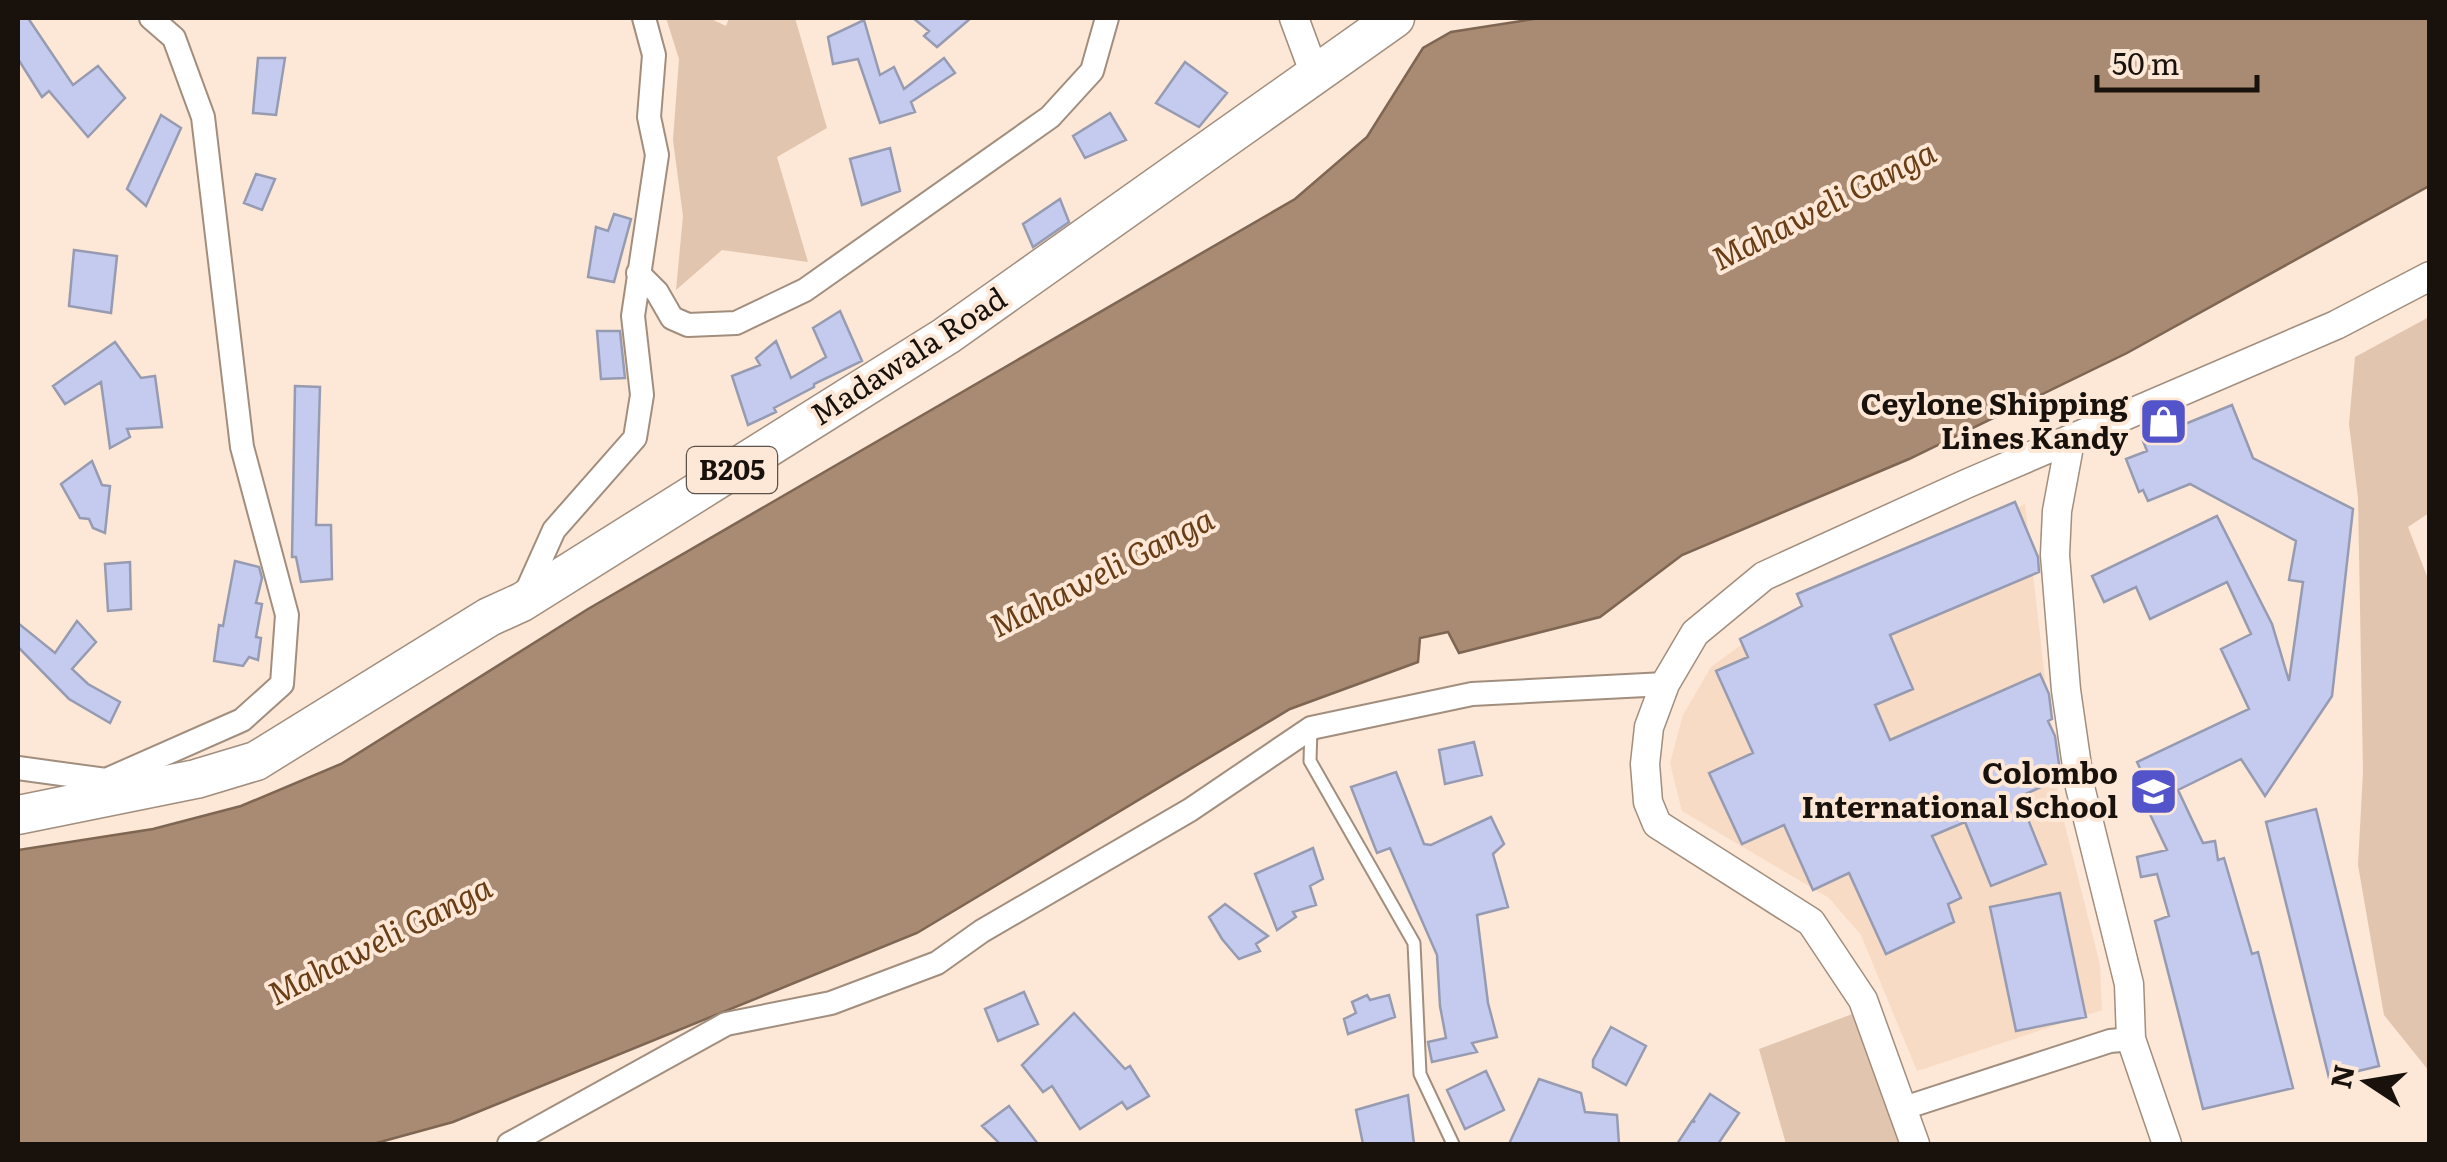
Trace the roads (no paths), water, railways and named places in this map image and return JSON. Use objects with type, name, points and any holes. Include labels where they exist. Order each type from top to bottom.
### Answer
[{"type":"main road","name":"Madawala Road","points":[[18,815],[196,779],[256,761],[489,617],[522,602],[946,336],[1395,18]]},
{"type":"street","points":[[18,768],[106,780],[242,720],[282,684],[287,615],[242,448],[203,117],[174,38],[151,18]]},
{"type":"street","points":[[522,602],[554,530],[635,438],[642,395],[634,316],[657,155],[650,116],[654,55],[644,18]]},
{"type":"street","points":[[638,274],[658,292],[672,318],[688,325],[736,323],[804,290],[1050,116],[1092,71],[1106,18]]},
{"type":"street","points":[[1294,18],[1314,72]]},
{"type":"street","points":[[1915,1144],[1863,1000],[1811,922],[1658,824],[1648,802],[1645,764],[1650,727],[1665,684],[1695,633],[1764,576],[1966,484],[2336,326],[2430,276]]},
{"type":"street","points":[[2070,442],[2055,555],[2066,690],[2080,787],[2129,984],[2131,1040],[2167,1144]]},
{"type":"street","points":[[509,1144],[726,1024],[831,1003],[937,963],[982,931],[1190,810],[1311,728],[1472,694],[1665,684]]},
{"type":"street","points":[[1904,1108],[2110,1041],[2131,1040]]},
{"type":"lane","points":[[1311,728],[1310,761],[1414,943],[1420,1074],[1453,1144]]},
{"type":"water","name":"Mahaweli Ganga","points":[[1540,18],[2429,18],[2429,186],[2127,353],[1909,459],[1682,555],[1600,617],[1459,653],[1448,632],[1420,638],[1418,662],[1290,709],[917,933],[453,1122],[373,1144],[18,1144],[18,850],[153,829],[241,806],[341,764],[588,609],[1295,199],[1367,137],[1423,48],[1451,32]]},
{"type":"place","name":"Ceylone Shipping Lines Kandy","points":[[2163,422]]},
{"type":"place","name":"Colombo International School","points":[[2153,791]]}]
